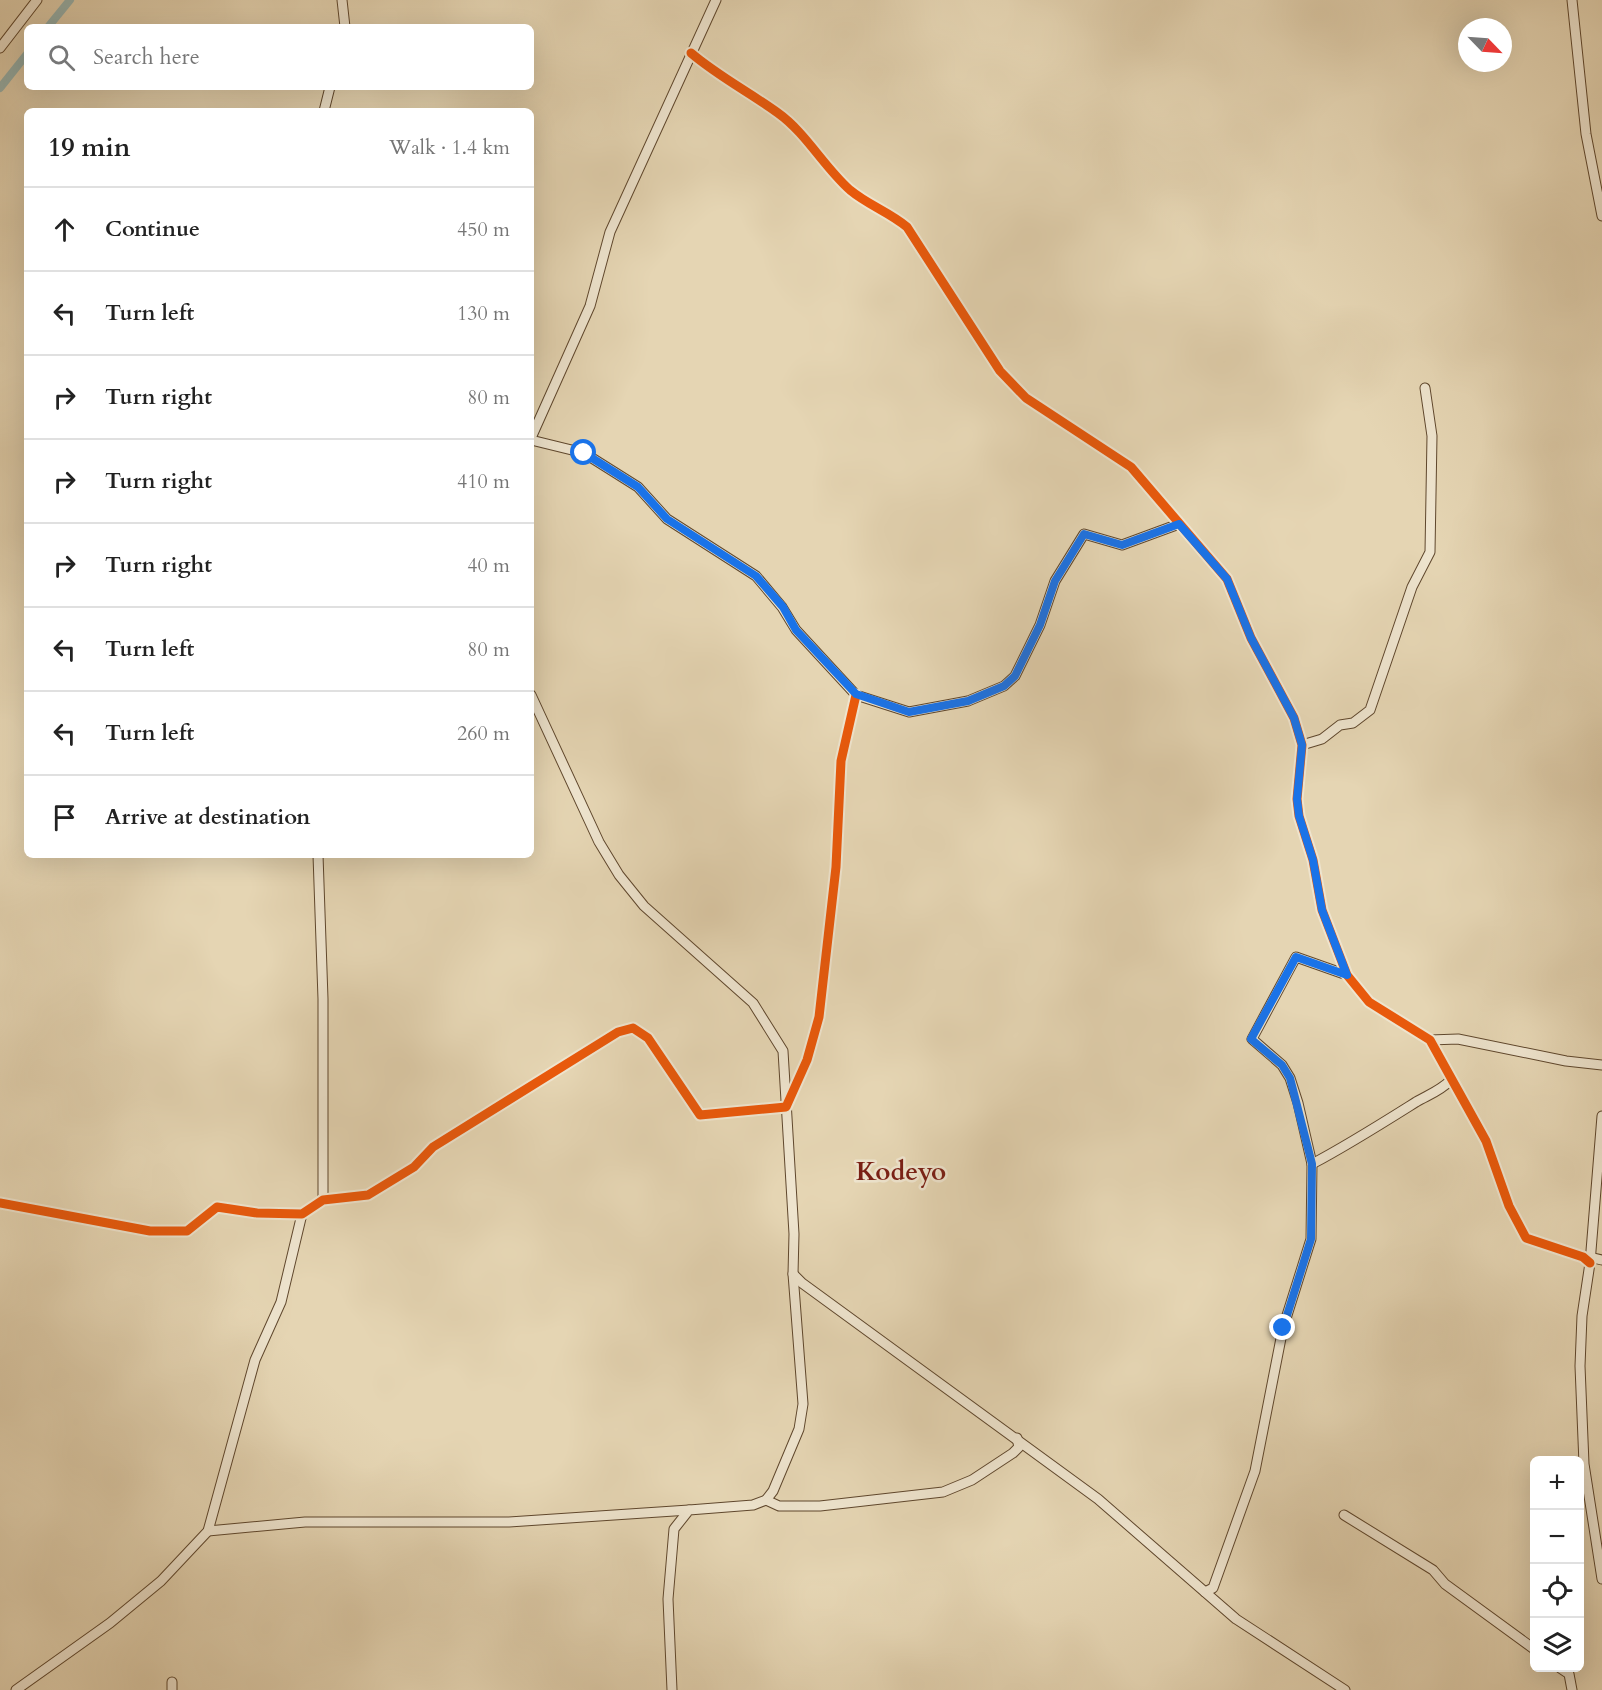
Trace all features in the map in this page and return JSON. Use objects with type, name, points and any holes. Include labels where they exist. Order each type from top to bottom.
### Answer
[{"type":"street","points":[[0,48],[37,0]]},
{"type":"street","points":[[342,0],[345,24]]},
{"type":"street","points":[[534,432],[590,306],[610,232],[716,0]]},
{"type":"street","points":[[1572,0],[1586,134],[1602,216]]},
{"type":"street","points":[[691,53],[780,114],[850,189],[867,202],[890,213],[907,227],[1000,371],[1026,398],[1131,467],[1227,579],[1251,638],[1294,718],[1302,745],[1297,799],[1299,816],[1313,860],[1322,910],[1347,975],[1369,1002],[1430,1040],[1450,1080],[1486,1141],[1509,1206],[1526,1238],[1589,1260],[1602,1260]]},
{"type":"street","points":[[325,108],[329,90]]},
{"type":"street","points":[[1302,745],[1322,739],[1340,725],[1353,723],[1370,710],[1412,586],[1430,552],[1432,436],[1425,388]]},
{"type":"street","points":[[534,440],[584,453],[638,487],[667,519],[756,576],[783,607],[796,630],[856,694],[909,712],[968,701],[1004,686],[1015,676],[1040,625],[1055,581],[1084,534],[1122,545],[1179,524]]},
{"type":"street","points":[[786,1107],[811,1050],[819,1017],[836,867],[841,761],[856,694]]},
{"type":"street","points":[[208,1532],[305,1522],[509,1522],[753,1505],[766,1500],[773,1491],[789,1455],[799,1429],[803,1404],[793,1274],[794,1234],[783,1051],[753,1003],[644,906],[619,875],[599,842],[534,701]]},
{"type":"street","points":[[318,858],[323,999],[323,1200]]},
{"type":"street","points":[[1205,1592],[1213,1588],[1255,1471],[1283,1328],[1311,1239],[1312,1164],[1290,1078],[1282,1065],[1251,1039],[1296,957],[1347,975]]},
{"type":"street","points":[[0,1203],[150,1231],[187,1231],[217,1207],[257,1214],[302,1214],[323,1200],[368,1195],[414,1167],[442,1141],[618,1032],[633,1028],[648,1038],[700,1115],[786,1107]]},
{"type":"street","points":[[1430,1040],[1458,1039],[1566,1061],[1602,1065]]},
{"type":"street","points":[[1312,1164],[1359,1140],[1417,1101],[1443,1088],[1450,1080]]},
{"type":"street","points":[[1602,1116],[1582,1316],[1581,1407],[1584,1464],[1602,1579]]},
{"type":"street","points":[[16,1690],[110,1623],[153,1588],[208,1532],[255,1360],[281,1302],[302,1214]]},
{"type":"street","points":[[793,1274],[801,1283],[1098,1499],[1236,1619],[1345,1690]]},
{"type":"street","points":[[766,1500],[779,1506],[820,1506],[943,1492],[972,1480],[1013,1453],[1019,1447],[1017,1438]]},
{"type":"street","points":[[672,1690],[668,1599],[674,1529],[689,1510]]},
{"type":"street","points":[[1344,1515],[1433,1570],[1445,1584],[1530,1646]]},
{"type":"street","points":[[1566,1672],[1569,1674],[1572,1690]]},
{"type":"waterway","points":[[50,24],[70,0]]},
{"type":"waterway","points":[[0,88],[24,58]]},
{"type":"cycle path","points":[[691,53],[788,121],[850,190],[907,227],[1000,371],[1026,398],[1131,467],[1227,579],[1251,638],[1294,718],[1302,745],[1297,799],[1299,816],[1313,860],[1322,910],[1347,975],[1369,1002],[1430,1040],[1486,1141],[1509,1206],[1526,1238],[1583,1257],[1590,1263]]},
{"type":"cycle path","points":[[0,1203],[150,1231],[187,1231],[217,1207],[257,1213],[302,1214],[323,1200],[368,1195],[414,1167],[433,1147],[618,1032],[633,1028],[648,1038],[700,1115],[786,1107],[807,1060],[819,1017],[836,867],[841,761],[856,695]]},
{"type":"district","name":"Kodeyo","points":[[901,1171]]},
{"type":"route","points":[[584,453],[638,487],[667,519],[756,576],[783,607],[796,630],[856,694],[909,712],[968,701],[1004,686],[1015,676],[1040,625],[1055,581],[1084,534],[1122,545],[1179,524],[1227,579],[1251,638],[1294,718],[1302,745],[1297,799],[1299,816],[1313,860],[1322,910],[1347,975],[1296,957],[1289,966],[1251,1039],[1282,1065],[1290,1078],[1312,1164],[1311,1239],[1283,1328]]}]
